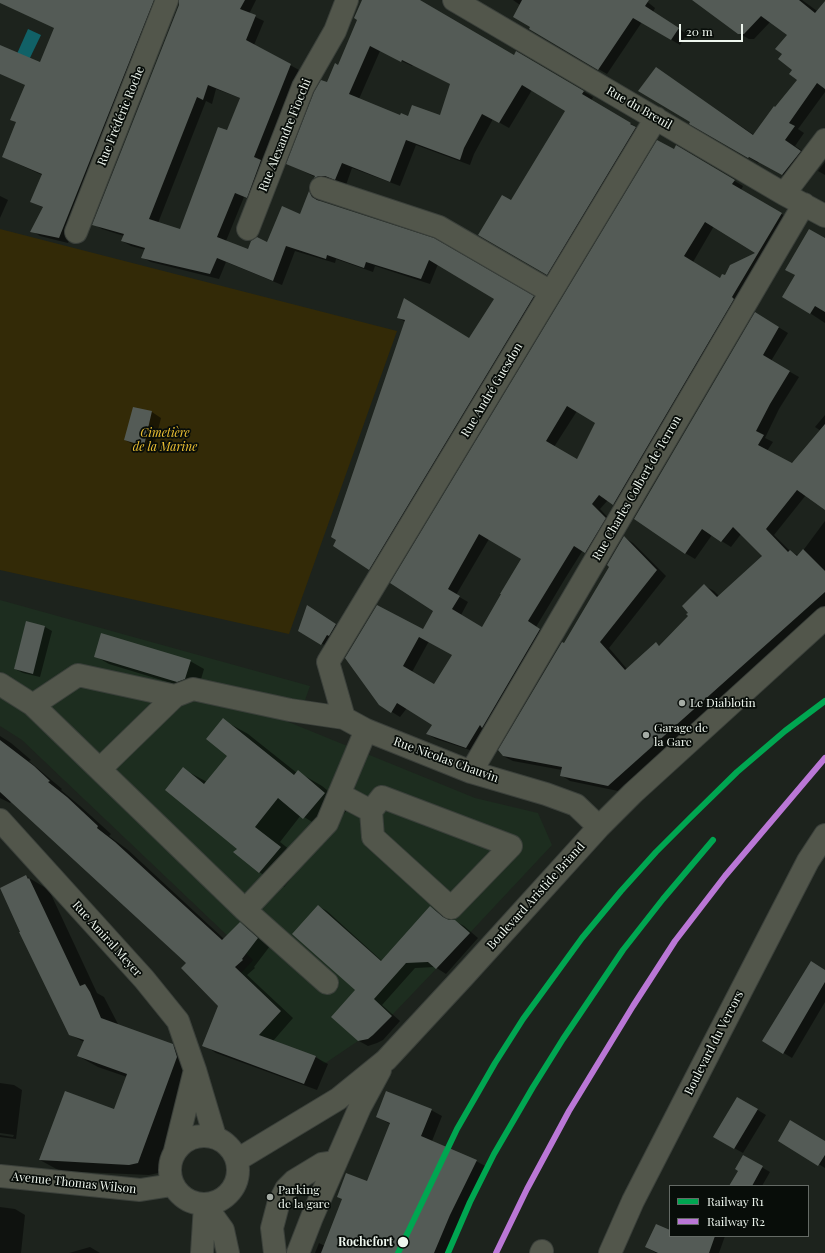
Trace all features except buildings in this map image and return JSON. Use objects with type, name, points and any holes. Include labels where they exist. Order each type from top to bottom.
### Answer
[{"type":"street","name":"Rue Frédéric Roche","points":[[76,232],[167,0]]},
{"type":"street","name":"Rue Alexandre Fiocchi","points":[[248,229],[303,87],[335,31],[347,0]]},
{"type":"street","name":"Rue du Breuil","points":[[454,0],[784,194],[825,216]]},
{"type":"street","name":"Rue André Guesdon","points":[[344,718],[328,662],[656,118]]},
{"type":"street","points":[[784,194],[825,140]]},
{"type":"street","points":[[321,188],[440,228],[551,292]]},
{"type":"street","name":"Rue Charles Colbert de Terron","points":[[471,772],[804,204]]},
{"type":"street","name":"Boulevard Aristide Briand","points":[[237,1160],[338,1098],[386,1060],[599,827],[632,793],[825,618]]},
{"type":"street","points":[[33,705],[78,675],[175,696]]},
{"type":"street","points":[[0,684],[33,705],[245,910],[327,983]]},
{"type":"street","points":[[100,769],[175,696],[193,689],[290,710],[344,718]]},
{"type":"street","name":"Rue Nicolas Chauvin","points":[[344,718],[366,730],[471,772],[546,794],[576,805],[599,827]]},
{"type":"street","points":[[245,910],[327,823],[366,730]]},
{"type":"street","points":[[339,794],[371,811]]},
{"type":"street","points":[[382,797],[511,846],[451,908],[373,837],[371,811],[382,797]]},
{"type":"street","name":"Rue Amiral Meyer","points":[[0,820],[144,979],[178,1021],[195,1070],[215,1138]]},
{"type":"street","name":"Boulevard du Vercors","points":[[610,1253],[633,1201],[712,1047],[808,861],[825,835]]},
{"type":"street","points":[[298,1253],[360,1107],[386,1060]]},
{"type":"street","points":[[175,1151],[183,1143],[193,1137],[205,1136],[215,1138],[225,1143],[232,1150],[237,1160],[239,1169],[234,1187],[226,1196],[216,1203],[205,1205],[195,1204],[186,1200],[172,1185],[169,1174],[170,1162],[175,1151],[195,1070]]},
{"type":"street","points":[[275,1253],[272,1228],[278,1205],[286,1189],[294,1181],[322,1164],[336,1162]]},
{"type":"street","name":"Avenue Thomas Wilson","points":[[0,1176],[140,1190],[172,1185]]},
{"type":"street","points":[[201,1252],[205,1205]]},
{"type":"street","points":[[205,1205],[223,1230],[228,1253]]},
{"type":"shaded area","points":[[0,600],[310,686],[303,706],[290,710],[286,721],[475,798],[538,813],[552,845],[368,1039],[358,1041],[324,1064],[316,1056],[250,1032],[261,1033],[281,1011],[241,973],[253,960],[22,740],[0,726]]},
{"type":"green space","name":"Cimetière de la Marine","points":[[0,229],[397,331],[289,634],[0,570]]},
{"type":"water","points":[[28,29],[41,35],[28,62],[16,56]]},
{"type":"railway","points":[[496,1253],[527,1189],[569,1111],[633,1006],[675,941],[725,876],[825,758]]},
{"type":"rail line","name":"R1","points":[[398,1253],[457,1129],[495,1063],[523,1019],[582,938],[656,852],[737,772],[785,731],[825,701]]},
{"type":"rail line","name":"R2","points":[[496,1253],[527,1189],[569,1111],[633,1006],[675,941],[725,876],[825,758]]},
{"type":"rail line","name":"R1","points":[[448,1253],[470,1202],[494,1154],[563,1039],[623,950],[663,899],[713,840]]},
{"type":"place","name":"Le Diablotin","points":[[682,703]]},
{"type":"place","name":"Garage de la Gare","points":[[646,735]]},
{"type":"place","name":"Parking de la gare","points":[[270,1197]]},
{"type":"place","name":"Rochefort","points":[[403,1242]]}]
